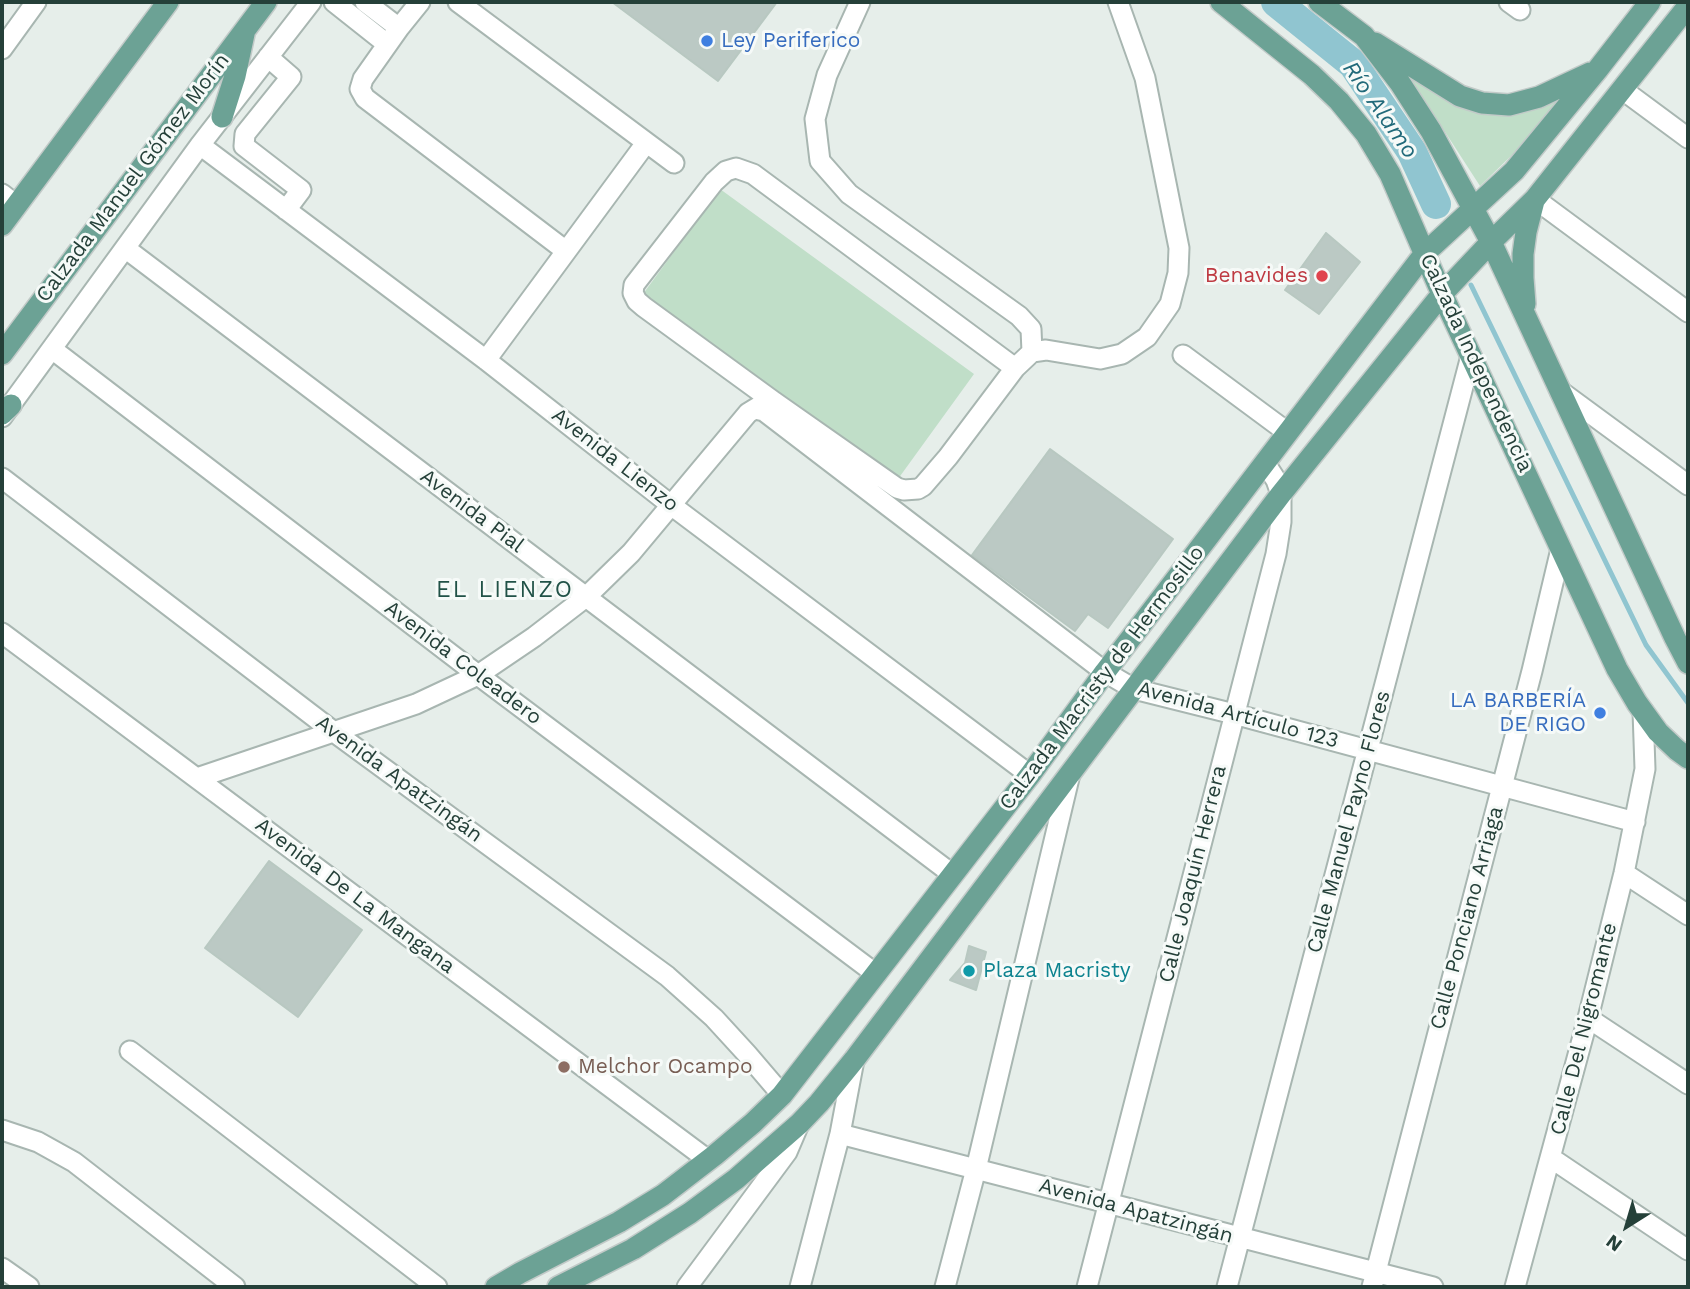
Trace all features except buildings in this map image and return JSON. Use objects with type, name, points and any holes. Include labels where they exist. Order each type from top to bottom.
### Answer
[{"type":"main road","points":[[2,225],[9,200],[167,2]]},
{"type":"main road","name":"Calzada Manuel Gómez Morín","points":[[2,355],[266,2]]},
{"type":"main road","name":"Calzada Independencia","points":[[1221,2],[1312,75],[1339,101],[1366,134],[1390,174],[1442,294],[1617,669],[1658,732],[1681,752]]},
{"type":"main road","points":[[1319,2],[1364,36],[1460,96],[1482,103],[1509,105],[1539,97],[1598,69]]},
{"type":"main road","name":"Calzada Macristy de Hermosillo","points":[[496,1287],[619,1222],[663,1195],[708,1160],[782,1095],[1030,775],[1105,672],[1425,253],[1514,171],[1650,2]]},
{"type":"main road","name":"Calzada Macristy de Hermosillo","points":[[558,1287],[633,1249],[690,1213],[733,1182],[819,1103],[1281,494],[1442,294],[1535,199],[1688,6]]},
{"type":"main road","points":[[222,117],[235,76],[245,28]]},
{"type":"main road","points":[[1364,36],[1400,83],[1431,131],[1474,207],[1682,643],[1688,663]]},
{"type":"main road","points":[[1526,320],[1523,254],[1535,199]]},
{"type":"main road","points":[[774,1145],[781,1126],[782,1095]]},
{"type":"street","points":[[2,49],[36,2]]},
{"type":"street","points":[[5,412],[200,145],[311,2]]},
{"type":"street","points":[[334,2],[393,36]]},
{"type":"street","points":[[365,2],[393,36]]},
{"type":"street","points":[[420,2],[363,79],[360,89],[365,98],[566,251]]},
{"type":"street","points":[[458,2],[674,163]]},
{"type":"street","points":[[860,2],[827,75],[815,119],[820,160],[849,194],[1020,316],[1031,329],[1032,352]]},
{"type":"street","points":[[1015,368],[752,174],[736,167],[726,171],[713,183],[634,285],[633,293],[637,301],[764,405],[897,488],[918,489],[948,457],[1015,368],[1032,352],[1046,350],[1100,359],[1122,354],[1147,337],[1170,304],[1178,273],[1179,248],[1144,78],[1118,2]]},
{"type":"street","points":[[268,57],[291,77],[245,134],[244,146],[301,190],[286,209]]},
{"type":"street","points":[[1623,90],[1688,138]]},
{"type":"street","points":[[222,117],[245,134]]},
{"type":"street","points":[[486,360],[646,143]]},
{"type":"street","name":"Avenida Lienzo","points":[[200,145],[1030,775]]},
{"type":"street","points":[[1535,199],[1688,312]]},
{"type":"street","name":"Avenida Pial","points":[[125,248],[952,874]]},
{"type":"street","name":"Avenida Coleadero","points":[[52,349],[876,974]]},
{"type":"street","points":[[1183,355],[1287,432]]},
{"type":"street","name":"Calle Manuel Payno Flores","points":[[1227,1287],[1471,356]]},
{"type":"street","points":[[1560,391],[1688,485]]},
{"type":"street","points":[[197,778],[416,704],[478,674],[586,597],[631,553],[748,413],[764,405]]},
{"type":"street","name":"Avenida Artículo 123","points":[[764,405],[764,411],[1105,672],[1134,689],[1635,822]]},
{"type":"street","name":"Calle Joaquín Herrera","points":[[1087,1287],[1276,554],[1281,522],[1281,494],[1265,463]]},
{"type":"street","name":"Avenida Apatzingán","points":[[2,478],[334,732],[667,976],[714,1018],[782,1095]]},
{"type":"street","name":"Calle Ponciano Arriaga","points":[[1373,1280],[1561,549]]},
{"type":"street","name":"Avenida De La Mangana","points":[[2,633],[708,1160]]},
{"type":"street","name":"Calle Del Nigromante","points":[[1515,1287],[1588,1018],[1624,873],[1645,769],[1643,711]]},
{"type":"street","points":[[1645,769],[1659,755],[1681,752]]},
{"type":"street","points":[[945,1287],[976,1169],[1071,770]]},
{"type":"street","points":[[1624,873],[1688,915]]},
{"type":"street","points":[[1588,1018],[1688,1084]]},
{"type":"street","points":[[130,1051],[437,1287]]},
{"type":"street","points":[[800,1287],[840,1134],[854,1059]]},
{"type":"street","points":[[687,1287],[787,1152],[799,1124]]},
{"type":"street","points":[[2,1130],[38,1142],[74,1162],[235,1287]]},
{"type":"street","name":"Avenida Apatzingán","points":[[840,1134],[1240,1238],[1373,1280],[1433,1287]]},
{"type":"street","points":[[1551,1158],[1688,1250]]},
{"type":"street","points":[[2,1268],[29,1287]]},
{"type":"green space","points":[[1407,73],[1481,115],[1560,98],[1512,155],[1480,186]]},
{"type":"green space","points":[[720,189],[974,374],[898,479],[643,294]]},
{"type":"waterway","name":"Río Alamo","points":[[1276,2],[1353,64],[1412,152],[1436,204]]},
{"type":"waterway","points":[[1471,285],[1646,645],[1688,703]]},
{"type":"place","name":"Ley Periferico","points":[[707,41]]},
{"type":"place","name":"Benavides","points":[[1322,276]]},
{"type":"place","name":"LA BARBERÍA DE RIGO","points":[[1600,713]]},
{"type":"place","name":"Plaza Macristy","points":[[969,971]]},
{"type":"place","name":"Melchor Ocampo","points":[[564,1067]]},
{"type":"district","name":"EL LIENZO","points":[[505,590]]}]
